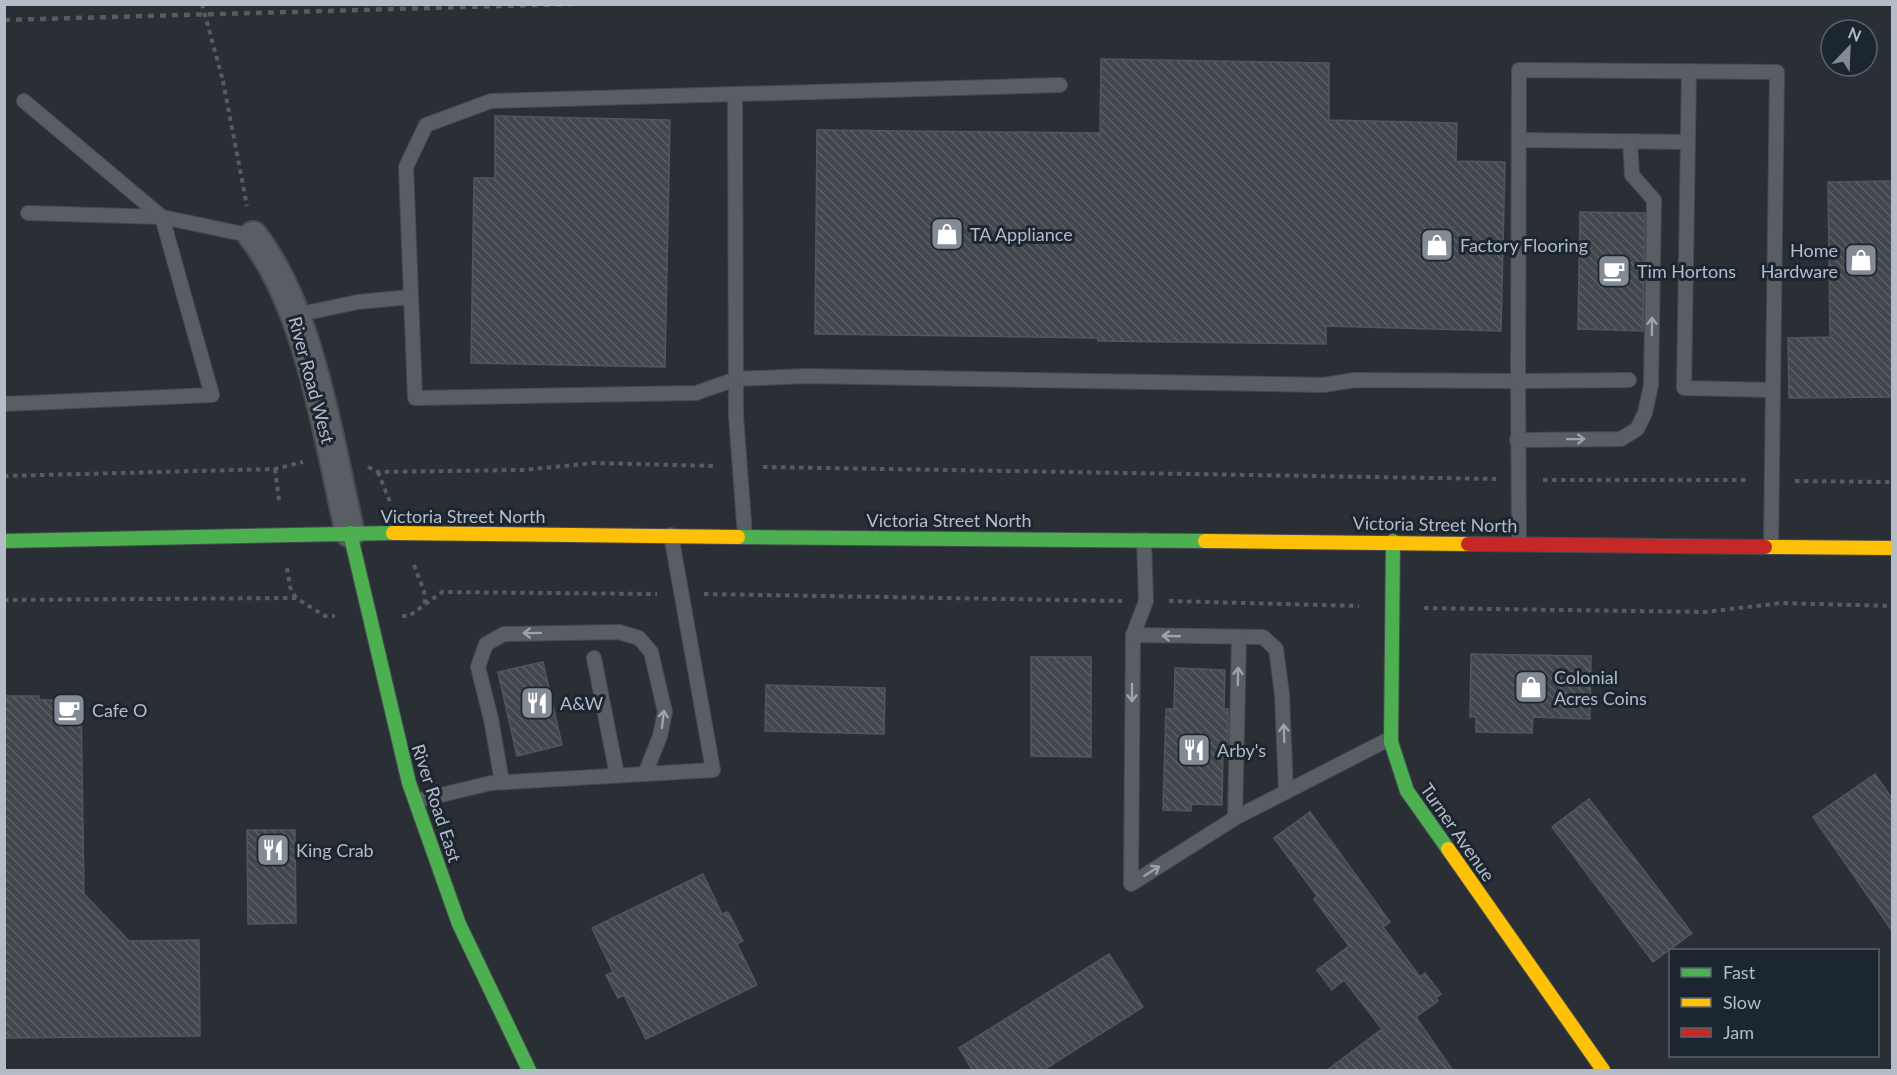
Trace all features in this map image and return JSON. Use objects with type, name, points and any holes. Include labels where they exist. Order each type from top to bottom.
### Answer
[{"type":"main road","name":"Victoria Street North","points":[[4,541],[350,533],[1393,541],[1893,548]]},
{"type":"main road","name":"River Road East","points":[[350,533],[415,801],[459,924],[529,1071]]},
{"type":"main road","name":"Turner Avenue","points":[[1393,541],[1391,738],[1407,791],[1603,1071]]},
{"type":"street","name":"River Road West","points":[[253,236],[270,258],[296,315],[350,533]]},
{"type":"lane","points":[[1519,543],[1517,440],[1519,70],[1777,72],[1771,546]]},
{"type":"lane","points":[[1689,71],[1684,388],[1772,390]]},
{"type":"lane","points":[[1060,85],[491,101],[426,125],[406,167],[415,398],[696,393],[736,379],[806,376],[1323,385],[1355,380],[1629,380]]},
{"type":"lane","points":[[735,94],[736,379],[745,536]]},
{"type":"lane","points":[[4,404],[212,395],[162,217],[24,101]]},
{"type":"lane","points":[[1519,140],[1687,142]]},
{"type":"lane","points":[[1517,440],[1621,439],[1637,429],[1645,413],[1651,385],[1654,200],[1632,175],[1630,141]]},
{"type":"lane","points":[[28,213],[162,217],[253,236]]},
{"type":"lane","points":[[296,315],[358,302],[411,297]]},
{"type":"lane","points":[[415,801],[502,782],[713,770],[671,535]]},
{"type":"lane","points":[[1144,539],[1146,601],[1133,635],[1131,884],[1235,818],[1391,738]]},
{"type":"lane","points":[[502,782],[478,667],[486,644],[504,634],[619,632],[639,638],[651,652],[665,712],[660,736],[645,774]]},
{"type":"lane","points":[[1133,635],[1263,637],[1276,649],[1282,694],[1286,792]]},
{"type":"lane","points":[[1235,818],[1239,638]]},
{"type":"lane","points":[[594,658],[617,775]]},
{"type":"path","points":[[202,4],[223,81],[242,178]]},
{"type":"path","points":[[4,476],[275,469],[292,462]]},
{"type":"path","points":[[363,464],[378,472],[523,470],[594,463],[1517,480],[1893,483]]},
{"type":"path","points":[[275,469],[276,477]]},
{"type":"path","points":[[378,472],[381,481]]},
{"type":"path","points":[[290,587],[296,598],[325,616]]},
{"type":"path","points":[[424,591],[424,604]]},
{"type":"path","points":[[409,616],[442,592],[1146,601],[1354,606]]},
{"type":"path","points":[[4,600],[296,598]]},
{"type":"path","points":[[1415,608],[1705,612],[1782,603],[1893,606]]},
{"type":"building","points":[[1101,59],[1329,63],[1329,120],[1457,123],[1456,161],[1505,162],[1501,331],[1326,326],[1326,344],[815,334],[817,130],[1100,133]]},
{"type":"building","points":[[495,116],[670,120],[665,367],[471,363],[474,178],[495,178]]},
{"type":"building","name":"Home Hardware","points":[[1893,181],[1893,397],[1789,398],[1788,338],[1830,337],[1828,182]]},
{"type":"building","name":"Tim Hortons","points":[[1580,212],[1645,213],[1643,331],[1578,329]]},
{"type":"building","name":"Colonial Acres Coins","points":[[1471,654],[1591,656],[1590,719],[1533,717],[1532,733],[1476,732],[1476,717],[1470,717]]},
{"type":"building","points":[[1031,657],[1091,657],[1091,757],[1031,756]]},
{"type":"building","points":[[543,662],[562,745],[517,756],[498,672]]},
{"type":"building","points":[[1175,668],[1225,670],[1224,709],[1228,709],[1228,749],[1223,749],[1222,805],[1191,804],[1191,811],[1163,810],[1166,709],[1174,709]]},
{"type":"building","points":[[766,685],[885,688],[884,734],[765,731]]},
{"type":"building","points":[[4,696],[39,696],[39,700],[81,700],[84,894],[129,941],[199,940],[200,1036],[4,1038]]},
{"type":"building","points":[[1875,774],[1893,800],[1893,932],[1813,817]]},
{"type":"building","points":[[1589,799],[1692,933],[1653,962],[1552,827]]},
{"type":"building","points":[[1310,812],[1390,922],[1383,927],[1420,977],[1425,973],[1441,994],[1436,998],[1438,1001],[1416,1017],[1453,1071],[1326,1071],[1382,1029],[1344,980],[1332,990],[1317,970],[1349,946],[1314,899],[1317,896],[1274,838]]},
{"type":"building","points":[[247,830],[295,830],[296,923],[248,924]]},
{"type":"building","points":[[703,874],[722,914],[728,912],[743,941],[737,944],[757,985],[646,1039],[624,995],[618,998],[606,975],[613,972],[592,928]]},
{"type":"building","points":[[1109,954],[1143,1007],[1042,1071],[973,1071],[959,1048]]},
{"type":"railway","points":[[4,20],[573,4]]},
{"type":"traffic: fast","points":[[350,533],[409,783],[459,924],[529,1070]]},
{"type":"traffic: fast","points":[[4,541],[393,533]]},
{"type":"traffic: fast","points":[[738,537],[1205,541]]},
{"type":"traffic: fast","points":[[1393,541],[1391,742],[1407,791],[1448,849]]},
{"type":"traffic: slow","points":[[393,533],[738,537]]},
{"type":"traffic: slow","points":[[1205,541],[1468,544]]},
{"type":"traffic: slow","points":[[1765,547],[1892,548]]},
{"type":"traffic: slow","points":[[1448,849],[1603,1070]]},
{"type":"traffic: jam","points":[[1468,544],[1765,547]]},
{"type":"place","name":"TA Appliance","points":[[947,234]]},
{"type":"place","name":"Factory Flooring","points":[[1437,245]]},
{"type":"place","name":"Home Hardware","points":[[1861,260]]},
{"type":"place","name":"Tim Hortons","points":[[1614,271]]},
{"type":"place","name":"Colonial Acres Coins","points":[[1531,687]]},
{"type":"place","name":"A&W","points":[[537,703]]},
{"type":"place","name":"Cafe O","points":[[69,710]]},
{"type":"place","name":"Arby's","points":[[1194,750]]},
{"type":"place","name":"King Crab","points":[[273,850]]}]
